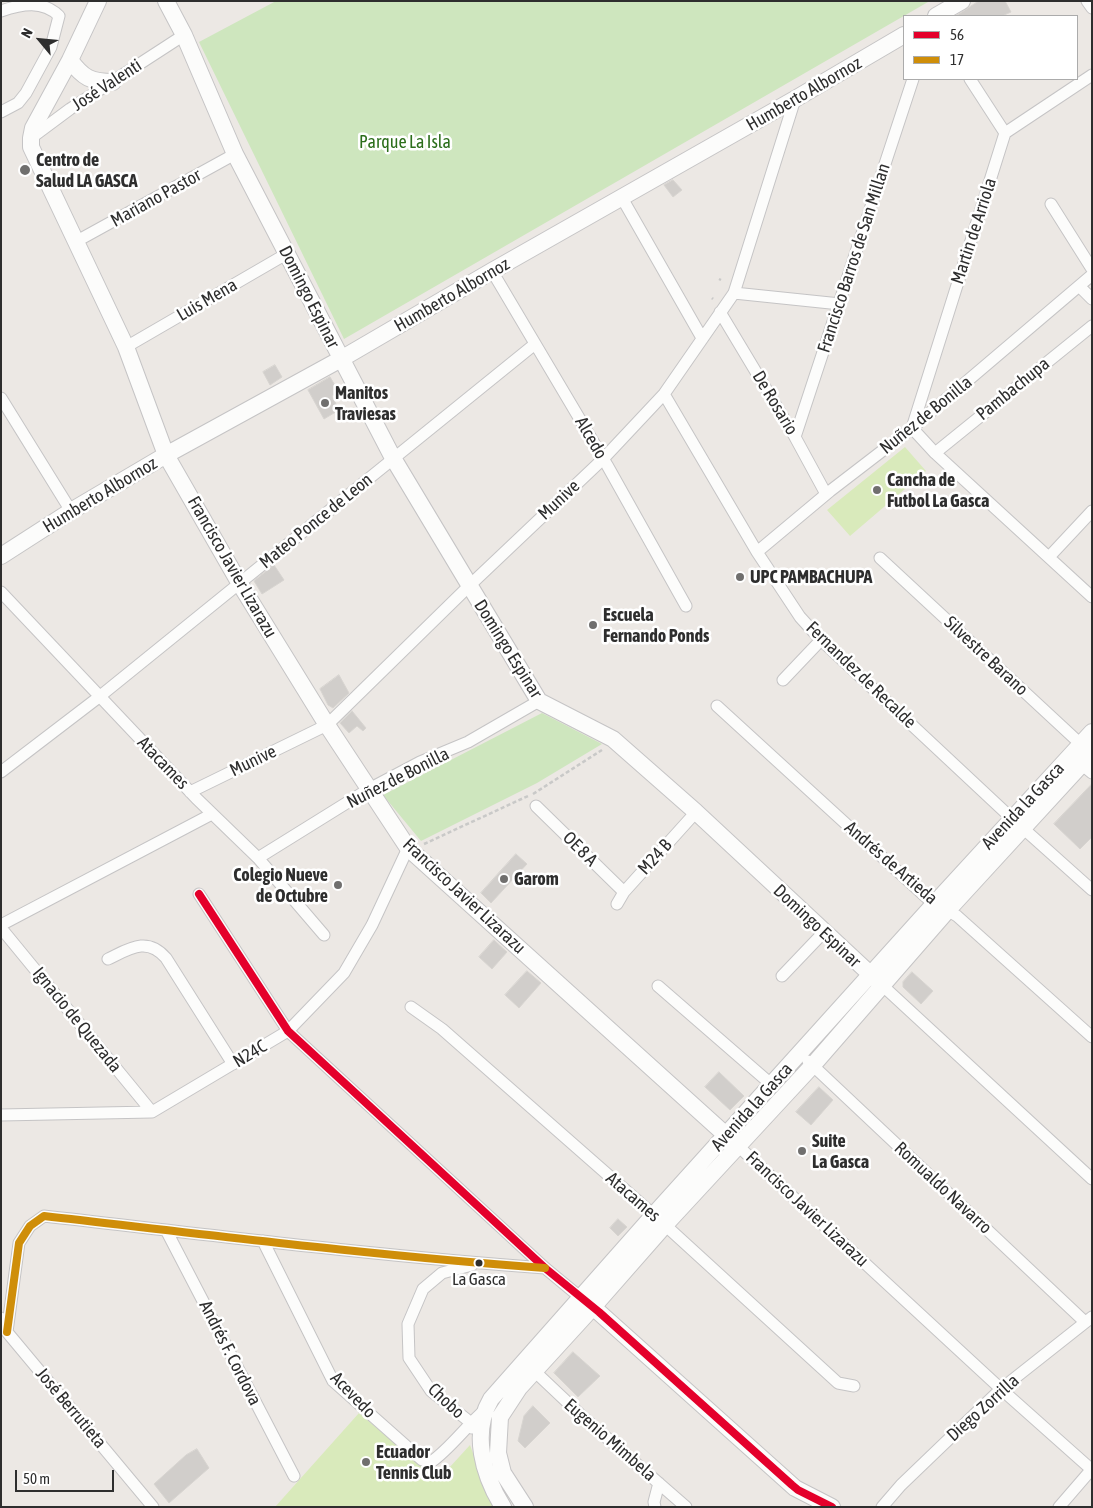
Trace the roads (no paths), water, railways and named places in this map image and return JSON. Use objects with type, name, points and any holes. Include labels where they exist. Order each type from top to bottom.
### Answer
[{"type":"street","points":[[30,138],[33,128],[70,60],[98,1]]},
{"type":"street","name":"Domingo Espinar","points":[[166,1],[184,35],[235,154],[393,458],[539,701],[613,739],[696,812],[876,981],[1092,1179]]},
{"type":"street","points":[[938,15],[962,1]]},
{"type":"street","points":[[1087,1],[1092,8]]},
{"type":"street","points":[[1,11],[26,3],[46,4],[53,8],[58,16],[52,47],[22,99],[18,104],[1,112]]},
{"type":"street","name":"José Valenti","points":[[30,138],[70,109],[184,35]]},
{"type":"street","name":"Humberto Albornoz","points":[[1,556],[71,511],[166,455],[341,359],[492,271],[795,100],[903,36]]},
{"type":"street","points":[[52,47],[70,60],[80,73],[91,80],[112,82]]},
{"type":"street","points":[[971,80],[1005,134],[1092,75]]},
{"type":"street","name":"Francisco Barros de San Millan","points":[[795,437],[912,80]]},
{"type":"street","name":"Munive","points":[[190,792],[327,725],[469,586],[603,459],[664,394],[734,293],[795,100]]},
{"type":"street","name":"Martin de Arriola","points":[[912,428],[1005,134]]},
{"type":"street","name":"Francisco Javier Lizarazu","points":[[30,138],[32,148],[126,347],[166,455],[240,584],[327,725],[369,789],[414,847],[1001,1389],[1092,1470]]},
{"type":"street","name":"Mariano Pastor","points":[[77,241],[235,154]]},
{"type":"street","points":[[622,198],[702,338]]},
{"type":"street","points":[[1051,204],[1092,268]]},
{"type":"street","name":"Luis Mena","points":[[126,347],[288,253]]},
{"type":"street","name":"Alcedo","points":[[492,271],[603,459],[686,606]]},
{"type":"street","name":"Nuñez de Bonilla","points":[[757,552],[826,494],[912,428],[1092,275]]},
{"type":"street","points":[[1080,287],[1092,298]]},
{"type":"street","points":[[734,293],[840,304]]},
{"type":"street","name":"De Rosario","points":[[720,312],[795,437],[826,494]]},
{"type":"street","name":"Pambachupa","points":[[935,453],[1092,326]]},
{"type":"street","name":"Mateo Ponce de Leon","points":[[1,772],[100,697],[535,344]]},
{"type":"street","name":"Fernandez de Recalde","points":[[664,394],[757,552],[800,617],[821,640],[1092,890]]},
{"type":"street","points":[[1,398],[71,511]]},
{"type":"street","points":[[912,428],[935,453],[1092,597]]},
{"type":"street","points":[[1049,557],[1092,511]]},
{"type":"street","name":"Silvestre Barano","points":[[880,558],[1088,753]]},
{"type":"street","name":"Atacames","points":[[1,592],[190,792],[258,858],[324,935]]},
{"type":"street","points":[[783,680],[821,640]]},
{"type":"street","name":"Nuñez de Bonilla","points":[[258,858],[369,789],[420,762],[468,742],[539,701]]},
{"type":"street","name":"Andrés de Artieda","points":[[717,706],[927,898],[957,916],[1092,1037]]},
{"type":"street","name":"Avenida la Gasca","points":[[503,1507],[483,1460],[480,1435],[482,1417],[500,1387],[529,1367],[732,1140],[813,1065],[876,981],[941,907],[1018,823],[1088,753]]},
{"type":"street","name":"OE 8 A","points":[[536,806],[624,892]]},
{"type":"street","name":"M24 B","points":[[617,904],[624,892],[696,812]]},
{"type":"street","points":[[1,926],[212,814]]},
{"type":"street","name":"N24C","points":[[1,1115],[152,1112],[288,1031],[344,973],[414,847]]},
{"type":"street","points":[[199,894],[288,1031],[545,1268],[587,1302],[795,1488],[832,1507]]},
{"type":"street","name":"Ignacio de Quezada","points":[[1,926],[152,1112]]},
{"type":"street","points":[[782,976],[824,932]]},
{"type":"street","points":[[108,959],[136,946],[152,947],[160,951],[233,1064]]},
{"type":"street","name":"Avenida la Gasca","points":[[732,1140],[772,1085],[799,1054],[876,981]]},
{"type":"street","points":[[658,986],[772,1085]]},
{"type":"street","name":"Atacames","points":[[411,1006],[442,1028],[659,1220],[838,1383],[854,1386]]},
{"type":"street","name":"Romualdo Navarro","points":[[799,1054],[1088,1320]]},
{"type":"street","points":[[7,1332],[19,1243],[30,1226],[44,1216],[263,1241],[545,1268]]},
{"type":"street","name":"Andrés F. Cordova","points":[[166,1230],[294,1476]]},
{"type":"street","name":"Acevedo","points":[[263,1241],[333,1380],[422,1460],[431,1462],[438,1458],[470,1422],[485,1410]]},
{"type":"street","name":"Chobo","points":[[479,1263],[442,1273],[423,1289],[408,1324],[409,1358],[431,1391],[470,1422],[483,1460]]},
{"type":"street","name":"José Berrutieta","points":[[1,1318],[7,1332],[153,1507]]},
{"type":"street","name":"Diego Zorrilla","points":[[882,1507],[901,1485],[1001,1389],[1088,1320]]},
{"type":"street","name":"Avenida la Gasca","points":[[525,1507],[503,1472],[497,1442],[500,1417],[519,1388],[529,1367]]},
{"type":"street","name":"Eugenio Mimbela","points":[[529,1367],[686,1507]]},
{"type":"street","points":[[1059,1507],[1092,1470]]},
{"type":"street","points":[[655,1507],[654,1502],[659,1483]]},
{"type":"place","name":"Centro de Salud LA GASCA","points":[[25,170]]},
{"type":"place","name":"Manitos Traviesas","points":[[325,403]]},
{"type":"place","name":"Cancha de Futbol La Gasca","points":[[877,490]]},
{"type":"place","name":"UPC PAMBACHUPA","points":[[740,577]]},
{"type":"place","name":"Escuela Fernando Ponds","points":[[593,625]]},
{"type":"place","name":"Garom","points":[[504,879]]},
{"type":"place","name":"Colegio Nueve de Octubre","points":[[338,885]]},
{"type":"place","name":"Suite La Gasca","points":[[802,1151]]},
{"type":"place","name":"La Gasca","points":[[479,1263]]},
{"type":"place","name":"Ecuador Tennis Club","points":[[366,1462]]},
{"type":"park label","name":"Parque La Isla","points":[[405,142]]}]
